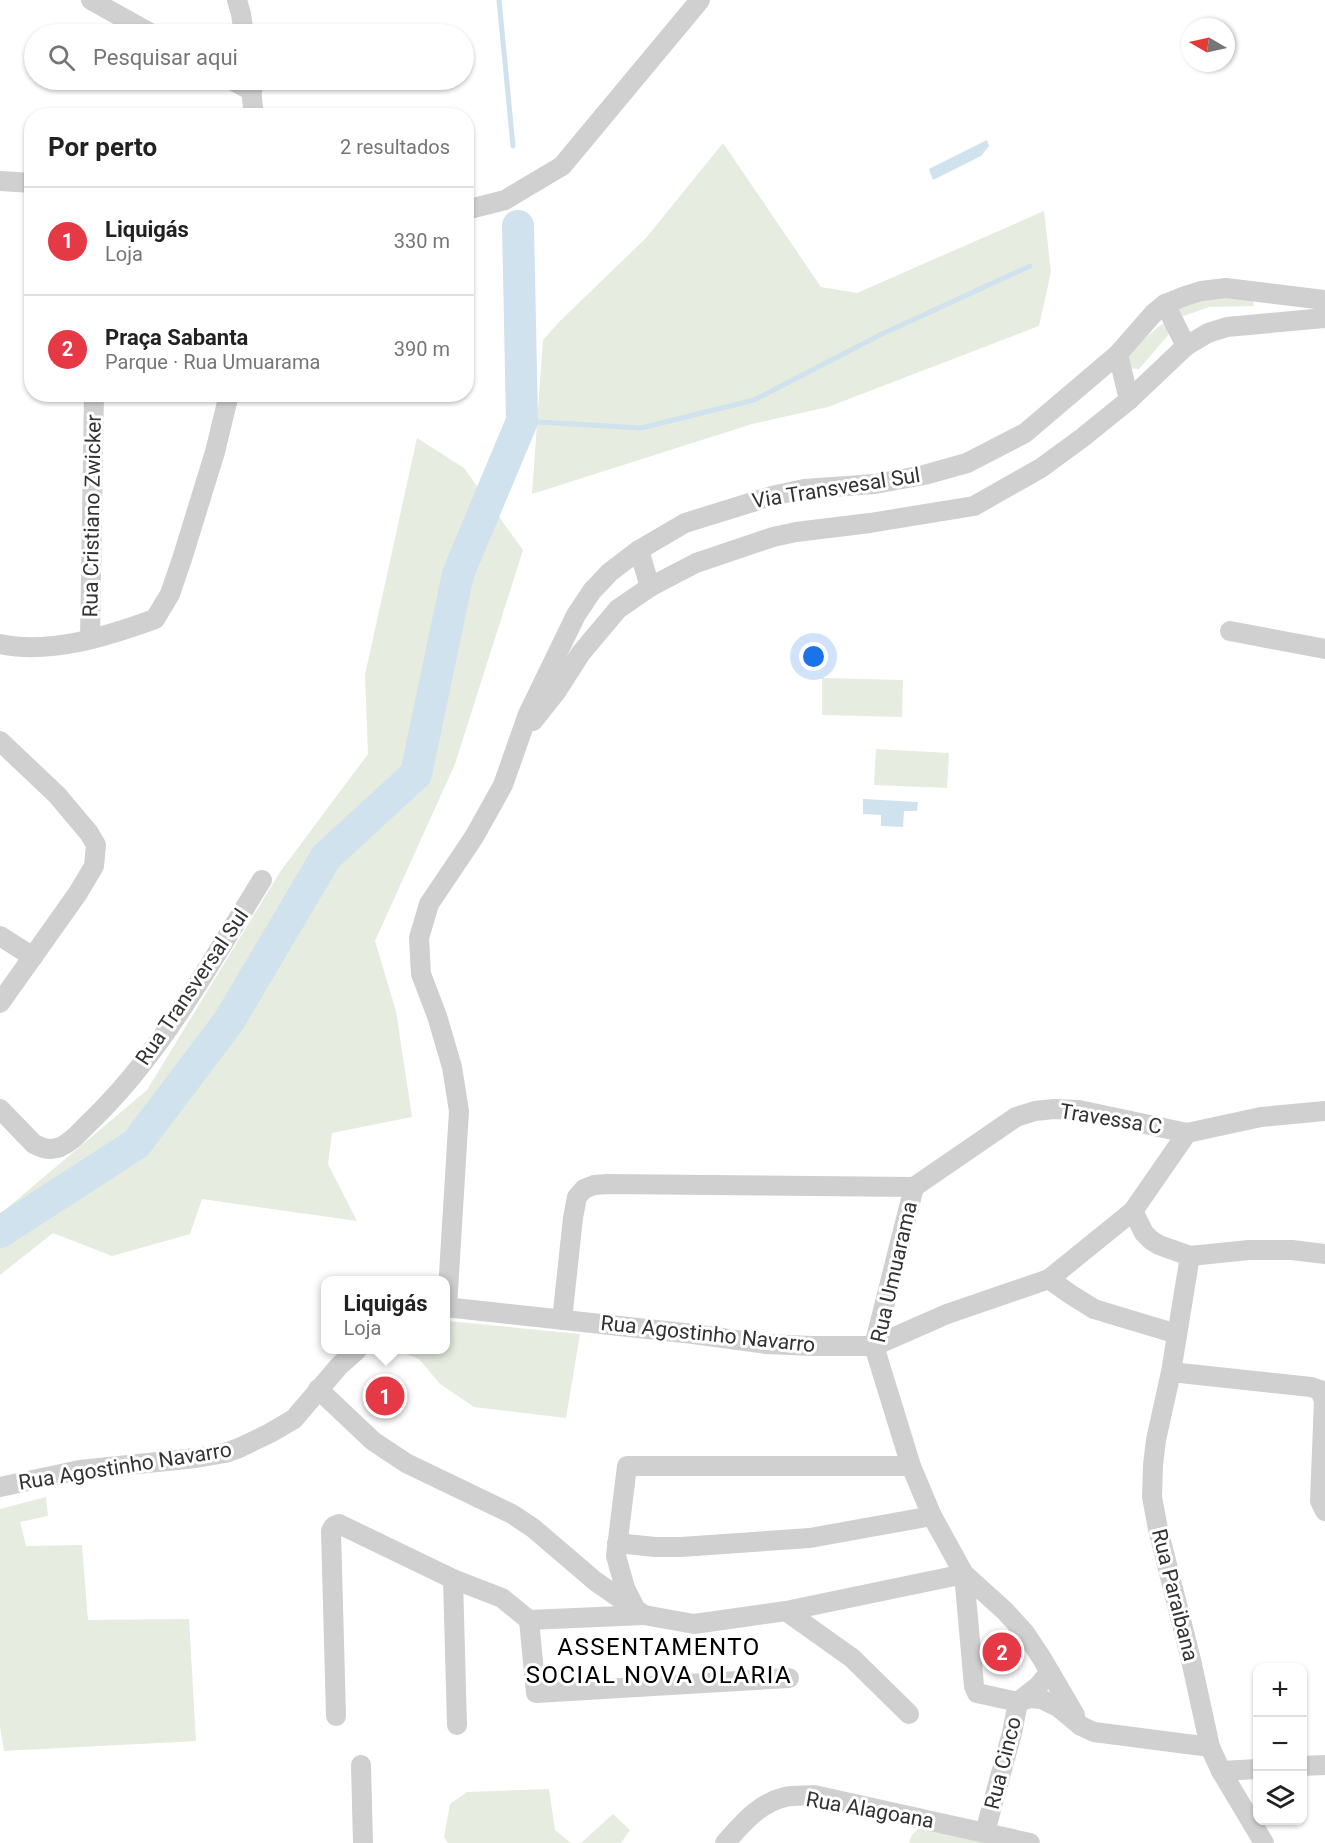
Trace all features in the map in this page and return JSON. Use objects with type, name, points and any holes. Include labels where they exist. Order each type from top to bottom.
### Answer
[{"type":"street","points":[[91,0],[134,24]]},
{"type":"street","points":[[237,0],[242,24]]},
{"type":"street","points":[[474,208],[505,200],[562,166],[683,9],[700,0]]},
{"type":"street","points":[[251,90],[253,108]]},
{"type":"street","points":[[0,181],[24,182]]},
{"type":"street","name":"Via Transvesal Sul","points":[[448,1276],[459,1111],[452,1067],[437,1016],[421,974],[419,938],[429,904],[474,837],[498,794],[528,714],[576,615],[592,591],[610,572],[639,550],[685,522],[772,496],[804,489],[885,482],[924,475],[967,463],[1025,433],[1118,354],[1153,314],[1165,304],[1201,291],[1226,288],[1325,300]]},
{"type":"street","points":[[1165,304],[1186,346]]},
{"type":"street","name":"Via Transvesal Sul","points":[[523,731],[538,716],[581,653],[618,609],[650,587],[696,563],[773,537],[974,506],[1041,468],[1082,438],[1129,400],[1186,346],[1208,333],[1227,327],[1325,318]]},
{"type":"street","points":[[1118,354],[1129,400]]},
{"type":"street","name":"Rua Cristiano Zwicker","points":[[90,638],[94,402]]},
{"type":"street","points":[[0,644],[25,648],[52,647],[123,631],[155,619],[170,594],[215,452],[227,402]]},
{"type":"street","points":[[639,550],[650,587]]},
{"type":"street","points":[[1230,631],[1325,649]]},
{"type":"street","points":[[0,741],[57,795],[89,833],[96,845],[94,866],[78,893],[0,1003]]},
{"type":"street","name":"Rua Transversal Sul","points":[[0,1108],[34,1144],[41,1148],[58,1148],[68,1143],[141,1067],[182,1009],[262,880]]},
{"type":"street","points":[[0,936],[33,957]]},
{"type":"street","name":"Travessa C","points":[[914,1187],[1016,1117],[1035,1111],[1079,1110],[1187,1133]]},
{"type":"street","points":[[1187,1133],[1261,1117],[1325,1111]]},
{"type":"street","name":"Rua Agostinho Navarro","points":[[450,1307],[766,1344],[813,1347],[874,1346],[947,1314],[1048,1279],[1133,1211],[1187,1133]]},
{"type":"street","name":"Rua Umuarama","points":[[562,1320],[577,1197],[594,1185],[914,1187],[874,1346],[911,1466],[932,1516],[964,1574],[1018,1626],[1041,1656],[1082,1726]]},
{"type":"street","points":[[1133,1211],[1144,1233],[1151,1240],[1190,1256],[1249,1250],[1292,1250],[1325,1254]]},
{"type":"street","name":"Rua Paraibana","points":[[1190,1256],[1172,1372],[1156,1440],[1152,1497],[1210,1747],[1221,1771],[1264,1843]]},
{"type":"street","points":[[1048,1279],[1094,1308],[1178,1334]]},
{"type":"street","name":"Rua Agostinho Navarro","points":[[0,1487],[80,1470],[225,1453],[270,1433],[294,1419],[318,1389],[352,1354]]},
{"type":"street","points":[[1172,1372],[1311,1387],[1320,1390],[1324,1401],[1320,1501],[1325,1511]]},
{"type":"street","points":[[318,1389],[373,1441],[406,1463],[512,1514],[533,1528],[595,1581],[639,1611]]},
{"type":"street","points":[[639,1611],[625,1588],[617,1563],[617,1543],[626,1468],[630,1465],[911,1466]]},
{"type":"street","points":[[617,1543],[681,1547],[810,1538],[932,1516]]},
{"type":"street","points":[[336,1716],[331,1531],[339,1524],[453,1579],[502,1598],[529,1620],[639,1611],[693,1624],[786,1611],[964,1574],[975,1691],[1018,1702],[1030,1698],[1050,1702],[1082,1726],[1094,1732],[1210,1747]]},
{"type":"street","points":[[453,1579],[457,1725]]},
{"type":"street","points":[[786,1611],[852,1658],[909,1714]]},
{"type":"street","points":[[529,1620],[536,1693],[789,1678]]},
{"type":"street","name":"Rua Cinco","points":[[985,1833],[1018,1702],[1038,1686],[1050,1672]]},
{"type":"street","points":[[361,1765],[363,1843]]},
{"type":"street","points":[[1307,1766],[1325,1765]]},
{"type":"street","points":[[1221,1771],[1253,1769]]},
{"type":"street","name":"Rua Alagoana","points":[[724,1843],[744,1821],[764,1805],[786,1797],[814,1796],[1030,1843]]},
{"type":"shaded area","points":[[723,143],[821,287],[857,293],[1044,211],[1051,272],[1039,326],[828,407],[752,424],[532,494],[543,340],[646,238]]},
{"type":"shaded area","points":[[1186,297],[1252,297],[1254,306],[1209,307],[1181,317],[1174,303]]},
{"type":"shaded area","points":[[1164,323],[1169,334],[1139,369],[1127,368],[1125,362],[1133,351]]},
{"type":"shaded area","points":[[417,438],[464,468],[523,550],[455,764],[375,941],[396,1011],[412,1117],[332,1133],[328,1164],[357,1221],[202,1199],[190,1234],[112,1256],[53,1233],[0,1275],[0,1214],[147,1090],[280,872],[368,754],[365,675]]},
{"type":"shaded area","points":[[822,678],[903,680],[902,717],[822,715]]},
{"type":"shaded area","points":[[876,749],[949,753],[947,788],[874,785]]},
{"type":"shaded area","points":[[450,1321],[580,1334],[566,1418],[474,1407],[440,1384],[419,1359],[406,1354],[450,1354]]},
{"type":"shaded area","points":[[46,1497],[48,1516],[20,1522],[26,1546],[82,1545],[88,1620],[189,1619],[196,1741],[4,1751],[0,1727],[0,1509]]},
{"type":"shaded area","points":[[549,1789],[555,1830],[571,1843],[448,1843],[444,1837],[450,1804],[467,1792]]},
{"type":"shaded area","points":[[613,1814],[630,1830],[621,1843],[581,1843]]},
{"type":"shaded area","points":[[920,1827],[1002,1843],[909,1843],[912,1835]]},
{"type":"water","points":[[987,140],[989,146],[981,156],[933,180],[929,169]]},
{"type":"water","points":[[863,799],[918,802],[917,811],[904,811],[903,827],[881,826],[881,815],[863,814]]},
{"type":"waterway","points":[[499,0],[513,146]]},
{"type":"waterway","points":[[0,1232],[136,1144],[229,1021],[326,857],[416,774],[458,574],[522,421],[518,226]]},
{"type":"waterway","points":[[522,421],[641,428],[754,400],[882,334],[1030,266]]},
{"type":"place","name":"Liquigás","points":[[385,1396]]},
{"type":"place","name":"Praça Sabanta","points":[[1002,1652]]},
{"type":"district","name":"ASSENTAMENTO SOCIAL NOVA OLARIA","points":[[659,1661]]}]
